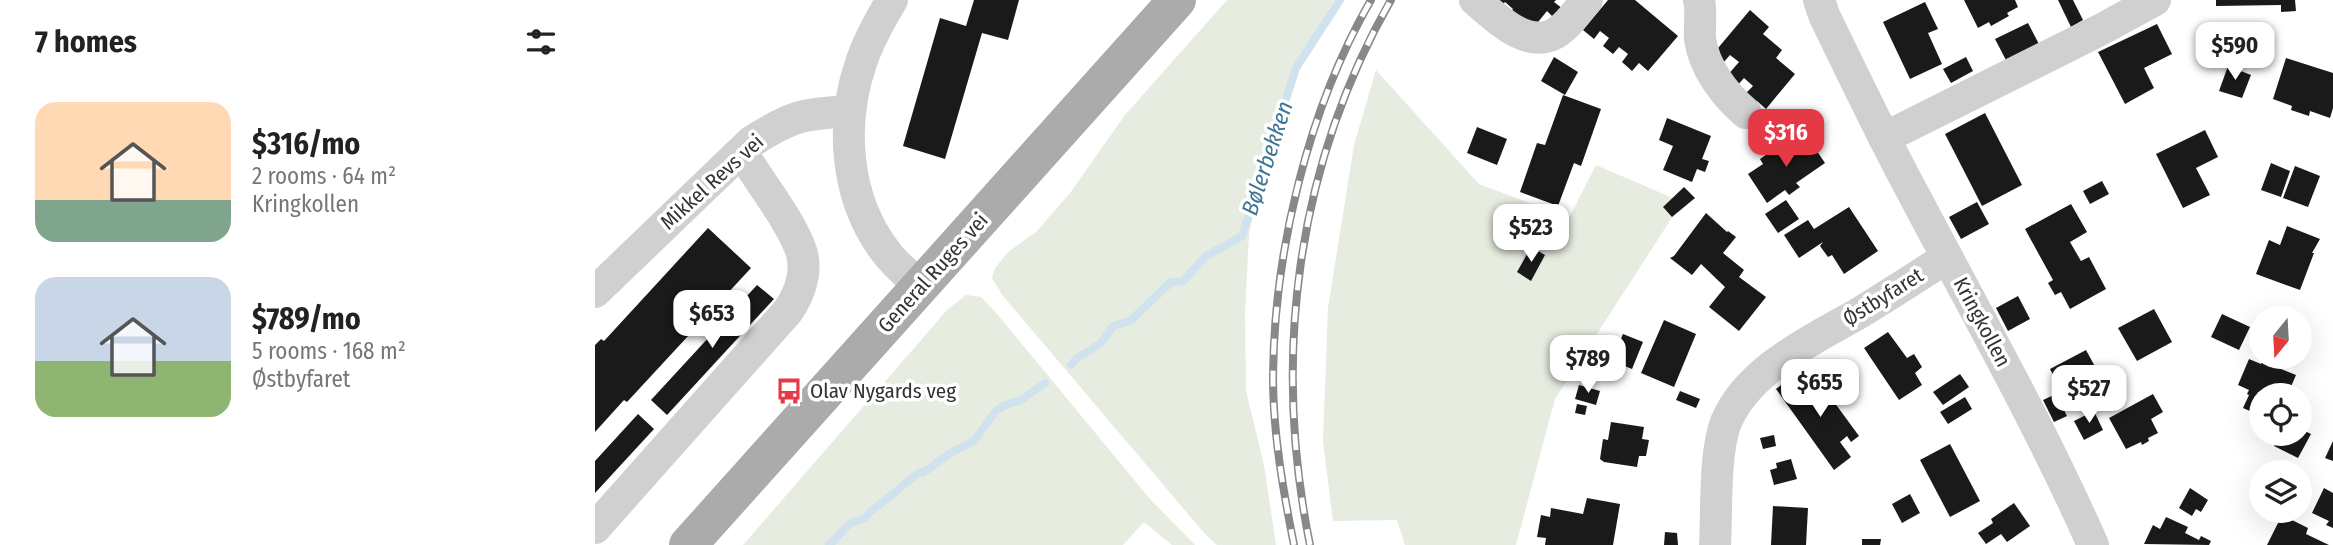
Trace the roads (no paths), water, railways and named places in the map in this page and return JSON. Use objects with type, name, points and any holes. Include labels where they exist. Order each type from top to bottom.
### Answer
[{"type":"main road","name":"General Ruges vei","points":[[688,545],[1177,0]]},
{"type":"street","points":[[891,0],[861,62],[848,129],[852,172],[869,225],[886,253],[920,286]]},
{"type":"street","points":[[1475,0],[1511,28],[1534,37],[1552,35],[1587,0]]},
{"type":"street","points":[[1699,0],[1703,54],[1731,101],[1746,113]]},
{"type":"street","name":"Kringkollen","points":[[1819,0],[1884,138],[2059,471],[2093,545]]},
{"type":"street","points":[[1884,138],[2155,0]]},
{"type":"street","name":"Mikkel Revs vei","points":[[595,292],[751,142],[781,123],[809,113],[850,111]]},
{"type":"street","points":[[595,528],[788,311],[798,295],[803,276],[802,253],[786,221],[750,165]]},
{"type":"street","name":"Østbyfaret","points":[[1715,545],[1720,448],[1725,425],[1736,402],[1749,386],[1782,360],[1947,257]]},
{"type":"waterway","name":"Bølerbekken","points":[[1071,365],[1101,343],[1113,326],[1130,321],[1171,282],[1183,281],[1206,256],[1242,236],[1296,68],[1340,0]]},
{"type":"waterway","name":"Bølerbekken","points":[[829,545],[848,526],[866,517],[920,472],[923,473],[949,454],[975,440],[995,412],[1021,400],[1045,383]]},
{"type":"railway","points":[[1294,545],[1279,461],[1273,398],[1280,280],[1299,182],[1313,134],[1329,87],[1371,0]]},
{"type":"railway","points":[[1310,545],[1299,475],[1293,404],[1294,334],[1301,265],[1314,196],[1333,129],[1359,63],[1391,0]]},
{"type":"place","name":"Olav Nygards veg","points":[[789,391]]}]
